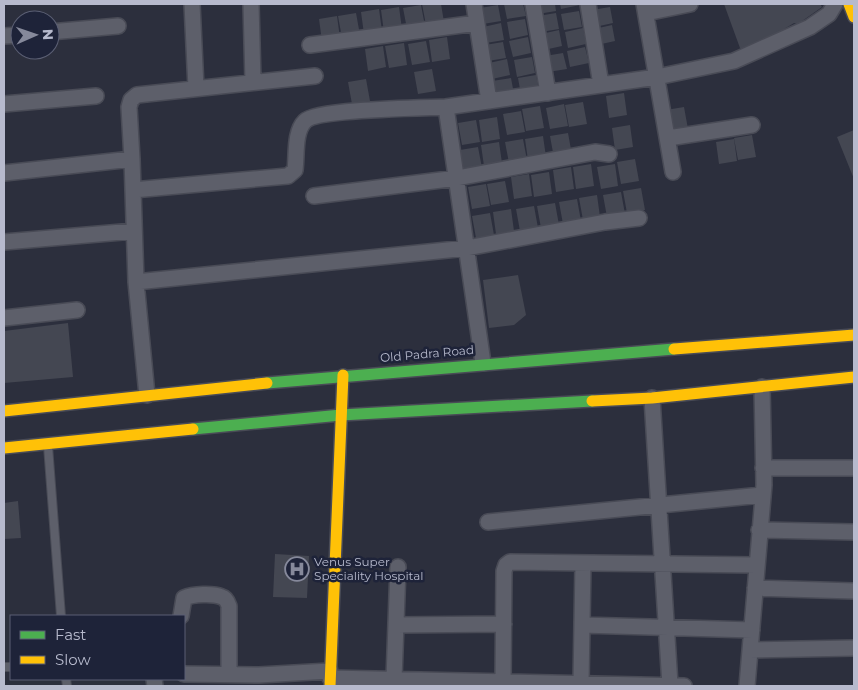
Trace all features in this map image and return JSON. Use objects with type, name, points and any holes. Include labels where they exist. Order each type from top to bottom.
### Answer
[{"type":"main road","points":[[849,4],[854,17]]},
{"type":"main road","name":"Old Padra Road","points":[[4,411],[344,375],[854,335]]},
{"type":"main road","points":[[330,678],[344,375]]},
{"type":"main road","points":[[4,448],[341,415],[652,398],[854,377]]},
{"type":"street","points":[[192,4],[196,88]]},
{"type":"street","points":[[251,4],[253,82]]},
{"type":"street","points":[[474,4],[489,101]]},
{"type":"street","points":[[533,4],[548,92]]},
{"type":"street","points":[[588,4],[601,85]]},
{"type":"street","points":[[673,172],[645,8],[690,4]]},
{"type":"street","points":[[133,190],[288,176],[295,170],[299,131],[304,122],[311,117],[332,113],[446,107],[657,77],[734,61],[810,27],[830,14],[835,4]]},
{"type":"street","points":[[310,45],[476,23]]},
{"type":"street","points":[[60,31],[118,26]]},
{"type":"street","points":[[146,395],[136,282],[129,107],[131,100],[137,95],[314,76]]},
{"type":"street","points":[[4,104],[96,96]]},
{"type":"street","points":[[446,107],[483,363]]},
{"type":"street","points":[[668,138],[752,125]]},
{"type":"street","points":[[314,196],[457,178],[595,152],[609,154]]},
{"type":"street","points":[[4,173],[132,159]]},
{"type":"street","points":[[136,282],[467,248],[605,222],[639,218]]},
{"type":"street","points":[[4,242],[134,231]]},
{"type":"street","points":[[4,318],[78,310]]},
{"type":"street","points":[[747,686],[762,495],[762,387]]},
{"type":"street","points":[[185,674],[230,675],[259,681],[330,678],[394,679],[416,683],[503,681],[580,685],[677,686],[666,626],[652,398]]},
{"type":"street","points":[[763,468],[854,468]]},
{"type":"street","points":[[488,522],[762,495]]},
{"type":"street","points":[[759,530],[854,532]]},
{"type":"street","points":[[503,681],[506,565],[510,562],[756,565]]},
{"type":"street","points":[[580,685],[583,563]]},
{"type":"street","points":[[394,679],[398,568]]},
{"type":"street","points":[[755,588],[854,591]]},
{"type":"street","points":[[181,615],[184,598],[190,595],[222,596],[226,600],[229,606],[230,675]]},
{"type":"street","points":[[396,625],[504,624]]},
{"type":"street","points":[[582,625],[752,630]]},
{"type":"street","points":[[750,650],[854,648]]},
{"type":"lane","points":[[48,444],[61,615]]},
{"type":"building","points":[[422,4],[441,4],[444,22],[426,25]]},
{"type":"building","points":[[504,4],[523,4],[526,16],[507,19]]},
{"type":"building","points":[[536,4],[555,4],[556,11],[538,14]]},
{"type":"building","points":[[560,4],[579,4],[580,5],[561,9]]},
{"type":"building","points":[[724,4],[820,4],[822,7],[798,24],[794,23],[763,42],[760,40],[747,48],[740,48]]},
{"type":"building","points":[[421,5],[425,26],[407,29],[403,8]]},
{"type":"building","points":[[498,5],[501,21],[483,24],[480,8]]},
{"type":"building","points":[[399,7],[402,29],[384,32],[381,10]]},
{"type":"building","points":[[610,7],[613,23],[595,27],[592,10]]},
{"type":"building","points":[[379,9],[382,31],[364,34],[361,12]]},
{"type":"building","points":[[579,11],[582,27],[564,30],[561,14]]},
{"type":"building","points":[[356,13],[360,35],[342,38],[338,16]]},
{"type":"building","points":[[556,13],[559,29],[541,32],[538,16]]},
{"type":"building","points":[[337,16],[340,38],[322,41],[319,19]]},
{"type":"building","points":[[525,19],[528,35],[510,39],[507,22]]},
{"type":"building","points":[[501,23],[504,40],[486,43],[483,27]]},
{"type":"building","points":[[612,25],[615,41],[597,45],[594,29]]},
{"type":"building","points":[[583,28],[586,44],[568,48],[565,32]]},
{"type":"building","points":[[559,30],[562,46],[544,50],[541,34]]},
{"type":"building","points":[[447,37],[450,59],[432,62],[429,40]]},
{"type":"building","points":[[528,37],[531,53],[513,57],[509,41]]},
{"type":"building","points":[[426,41],[430,62],[412,65],[408,44]]},
{"type":"building","points":[[503,42],[506,58],[488,61],[485,45]]},
{"type":"building","points":[[404,43],[407,65],[389,68],[385,46]]},
{"type":"building","points":[[383,46],[386,67],[368,71],[365,49]]},
{"type":"building","points":[[585,47],[589,63],[570,67],[567,51]]},
{"type":"building","points":[[563,53],[567,69],[548,72],[545,56]]},
{"type":"building","points":[[532,57],[535,73],[517,77],[514,60]]},
{"type":"building","points":[[507,59],[510,75],[492,79],[489,63]]},
{"type":"building","points":[[432,69],[436,91],[418,94],[414,72]]},
{"type":"building","points":[[536,75],[539,91],[521,95],[518,78]]},
{"type":"building","points":[[511,78],[514,94],[495,97],[492,81]]},
{"type":"building","points":[[366,79],[370,101],[352,104],[348,82]]},
{"type":"building","points":[[624,93],[627,115],[609,118],[606,96]]},
{"type":"building","points":[[583,102],[587,124],[569,127],[565,105]]},
{"type":"building","points":[[564,104],[568,126],[550,129],[546,108]]},
{"type":"building","points":[[540,106],[544,128],[526,131],[522,109]]},
{"type":"building","points":[[684,107],[688,129],[670,132],[666,110]]},
{"type":"building","points":[[521,111],[525,132],[507,135],[503,114]]},
{"type":"building","points":[[497,117],[500,139],[482,142],[479,120]]},
{"type":"building","points":[[476,120],[480,142],[462,145],[458,123]]},
{"type":"building","points":[[630,125],[633,147],[615,150],[612,128]]},
{"type":"building","points":[[854,130],[854,179],[837,137]]},
{"type":"building","points":[[568,133],[572,155],[554,158],[550,136]]},
{"type":"building","points":[[752,135],[756,157],[738,160],[734,138]]},
{"type":"building","points":[[543,136],[546,157],[528,160],[525,139]]},
{"type":"building","points":[[523,139],[527,160],[509,163],[505,142]]},
{"type":"building","points":[[734,139],[737,161],[719,164],[716,142]]},
{"type":"building","points":[[499,142],[502,163],[484,166],[481,145]]},
{"type":"building","points":[[478,147],[482,168],[464,171],[460,150]]},
{"type":"building","points":[[635,159],[639,181],[621,184],[617,162]]},
{"type":"building","points":[[591,164],[594,186],[576,189],[573,167]]},
{"type":"building","points":[[615,164],[618,186],[601,189],[597,167]]},
{"type":"building","points":[[571,167],[574,189],[556,192],[553,170]]},
{"type":"building","points":[[549,172],[552,194],[534,197],[531,175]]},
{"type":"building","points":[[529,174],[532,196],[514,199],[511,177]]},
{"type":"building","points":[[505,181],[509,202],[491,205],[487,184]]},
{"type":"building","points":[[486,184],[490,206],[472,209],[468,187]]},
{"type":"building","points":[[641,188],[645,210],[627,213],[623,191]]},
{"type":"building","points":[[621,192],[625,214],[607,217],[603,195]]},
{"type":"building","points":[[597,195],[600,217],[583,220],[579,198]]},
{"type":"building","points":[[577,199],[581,221],[563,224],[559,202]]},
{"type":"building","points":[[555,203],[559,225],[541,228],[537,206]]},
{"type":"building","points":[[534,206],[538,228],[520,231],[516,209]]},
{"type":"building","points":[[511,209],[514,231],[496,234],[493,212]]},
{"type":"building","points":[[490,213],[494,235],[476,238],[472,216]]},
{"type":"building","points":[[518,275],[526,315],[514,325],[489,328],[483,280]]},
{"type":"building","points":[[68,323],[73,377],[4,383],[4,331]]},
{"type":"building","points":[[18,501],[21,538],[4,539],[4,503]]},
{"type":"building","points":[[275,554],[309,556],[307,598],[273,597]]},
{"type":"traffic: fast","points":[[267,383],[674,349]]},
{"type":"traffic: fast","points":[[193,429],[341,415],[592,401]]},
{"type":"traffic: slow","points":[[849,4],[854,17]]},
{"type":"traffic: slow","points":[[674,349],[854,335]]},
{"type":"traffic: slow","points":[[330,686],[343,375]]},
{"type":"traffic: slow","points":[[592,401],[652,398],[854,377]]},
{"type":"traffic: slow","points":[[4,411],[267,383]]},
{"type":"traffic: slow","points":[[4,448],[193,429]]},
{"type":"place","name":"Venus Super Speciality Hospital","points":[[297,569]]}]
